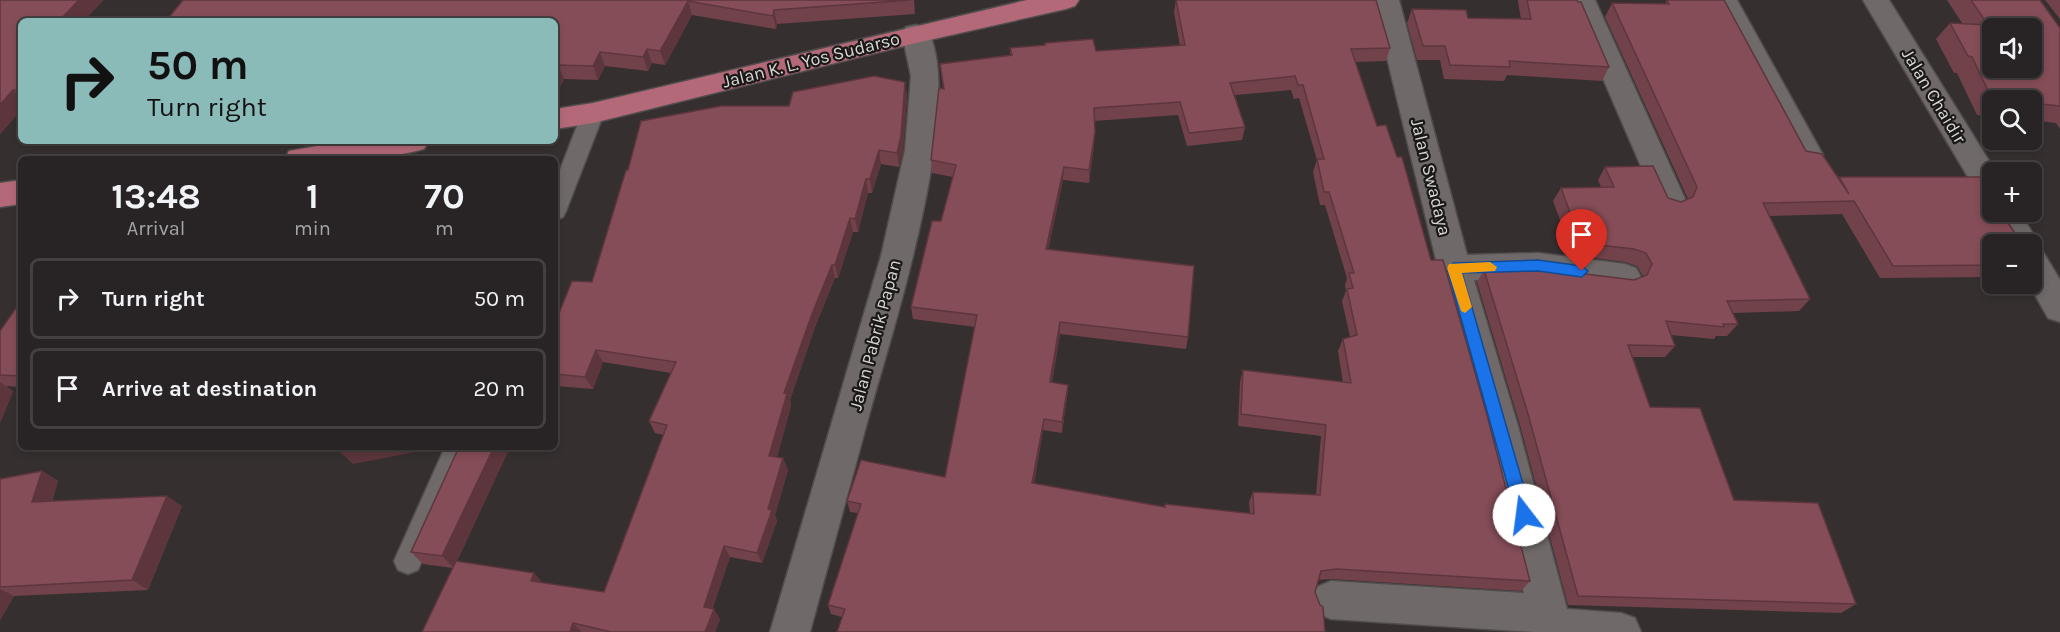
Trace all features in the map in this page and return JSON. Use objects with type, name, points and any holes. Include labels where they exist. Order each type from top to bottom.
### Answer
[{"type":"highway","name":"Jalan K. L. Yos Sudarso","points":[[558,119],[593,113],[1066,0]]},
{"type":"highway","points":[[327,156],[397,144]]},
{"type":"street","name":"Jalan Swadaya","points":[[1386,0],[1454,268],[1500,426],[1552,624]]},
{"type":"street","points":[[1582,0],[1671,201]]},
{"type":"street","points":[[1724,0],[1809,155]]},
{"type":"street","name":"Jalan Chaidir","points":[[1876,0],[1982,175]]},
{"type":"street","name":"Jalan Pabrik Papan","points":[[790,632],[891,277],[920,150],[925,76],[916,34]]},
{"type":"street","points":[[1454,268],[1538,266],[1625,277]]},
{"type":"street","points":[[2042,278],[2060,309]]},
{"type":"street","points":[[1330,600],[1621,632]]},
{"type":"lane","points":[[558,189],[577,154],[593,113]]},
{"type":"lane","points":[[408,561],[457,450]]},
{"type":"building","points":[[0,0],[79,0],[62,18],[18,18],[18,91],[13,90],[0,105]]},
{"type":"building","points":[[183,0],[911,0],[774,10],[773,16],[688,1],[660,51],[647,49],[643,57],[600,52],[593,66],[558,65],[558,18],[168,18]]},
{"type":"building","points":[[1176,0],[1376,0],[1390,48],[1351,49],[1377,126],[1386,125],[1397,157],[1402,157],[1431,260],[1443,260],[1487,415],[1530,581],[1337,569],[1321,571],[1315,592],[1323,607],[1325,632],[837,632],[845,609],[828,605],[861,504],[847,501],[861,460],[945,477],[977,315],[911,307],[932,221],[941,221],[956,165],[931,160],[939,88],[944,89],[940,64],[1012,55],[1010,48],[1093,39],[1096,51],[1185,45]],"holes":[[[1295,76],[1298,85],[1303,85],[1324,159],[1317,159],[1324,192],[1329,192],[1354,273],[1349,273],[1353,288],[1347,289],[1357,335],[1343,339],[1351,383],[1243,370],[1241,414],[1326,425],[1320,495],[1253,492],[1254,514],[1165,504],[1165,507],[1032,483],[1044,419],[1062,422],[1068,385],[1050,382],[1060,322],[1188,337],[1194,266],[1046,249],[1064,167],[1089,170],[1095,132],[1094,108],[1180,102],[1189,133],[1245,127],[1230,83]]]},
{"type":"building","points":[[1527,0],[1577,0],[1581,2],[1609,67],[1509,61],[1510,67],[1450,65],[1445,46],[1423,46],[1412,9],[1466,10],[1468,18],[1531,19]]},
{"type":"building","points":[[1667,0],[1724,0],[1806,151],[1822,154],[1849,194],[1839,177],[1980,177],[1982,180],[1982,222],[2008,222],[2015,234],[1982,234],[1982,265],[1893,266],[1854,201],[1763,203],[1810,299],[1727,301],[1738,324],[1723,324],[1724,327],[1666,321],[1675,346],[1628,345],[1650,407],[1700,408],[1734,500],[1818,503],[1856,604],[1578,596],[1528,414],[1484,270],[1545,269],[1634,280],[1647,275],[1652,264],[1646,253],[1634,249],[1581,243],[1561,188],[1614,187],[1605,167],[1653,166],[1668,198],[1681,202],[1693,197],[1697,187],[1612,3],[1669,4]]},
{"type":"building","points":[[1971,0],[2040,0],[2060,28],[2060,106],[2042,104],[2042,90],[1988,90],[1982,78],[2042,78],[2042,18],[1983,18]]},
{"type":"building","points":[[1950,23],[1982,25],[1982,78],[1972,57],[1968,56]]},
{"type":"building","points":[[874,76],[905,82],[901,136],[897,153],[879,150],[870,179],[866,179],[855,219],[850,218],[835,265],[832,265],[812,314],[784,393],[787,394],[769,456],[783,458],[768,509],[772,510],[757,553],[724,546],[704,607],[714,609],[705,632],[611,632],[573,623],[570,632],[422,632],[456,561],[534,573],[531,581],[604,592],[667,425],[649,421],[676,362],[596,350],[585,377],[558,374],[558,316],[572,281],[592,282],[626,170],[628,170],[641,121],[721,106],[789,106],[793,92]]},
{"type":"building","points":[[18,305],[18,376],[0,375],[0,331]]},
{"type":"building","points":[[458,450],[493,450],[442,556],[411,552]]},
{"type":"building","points":[[42,471],[32,502],[167,496],[132,580],[0,587],[0,479]]},
{"type":"slow traffic","points":[[1465,307],[1454,268],[1490,267]]},
{"type":"route","points":[[1524,515],[1454,268],[1538,266],[1582,271]]}]
